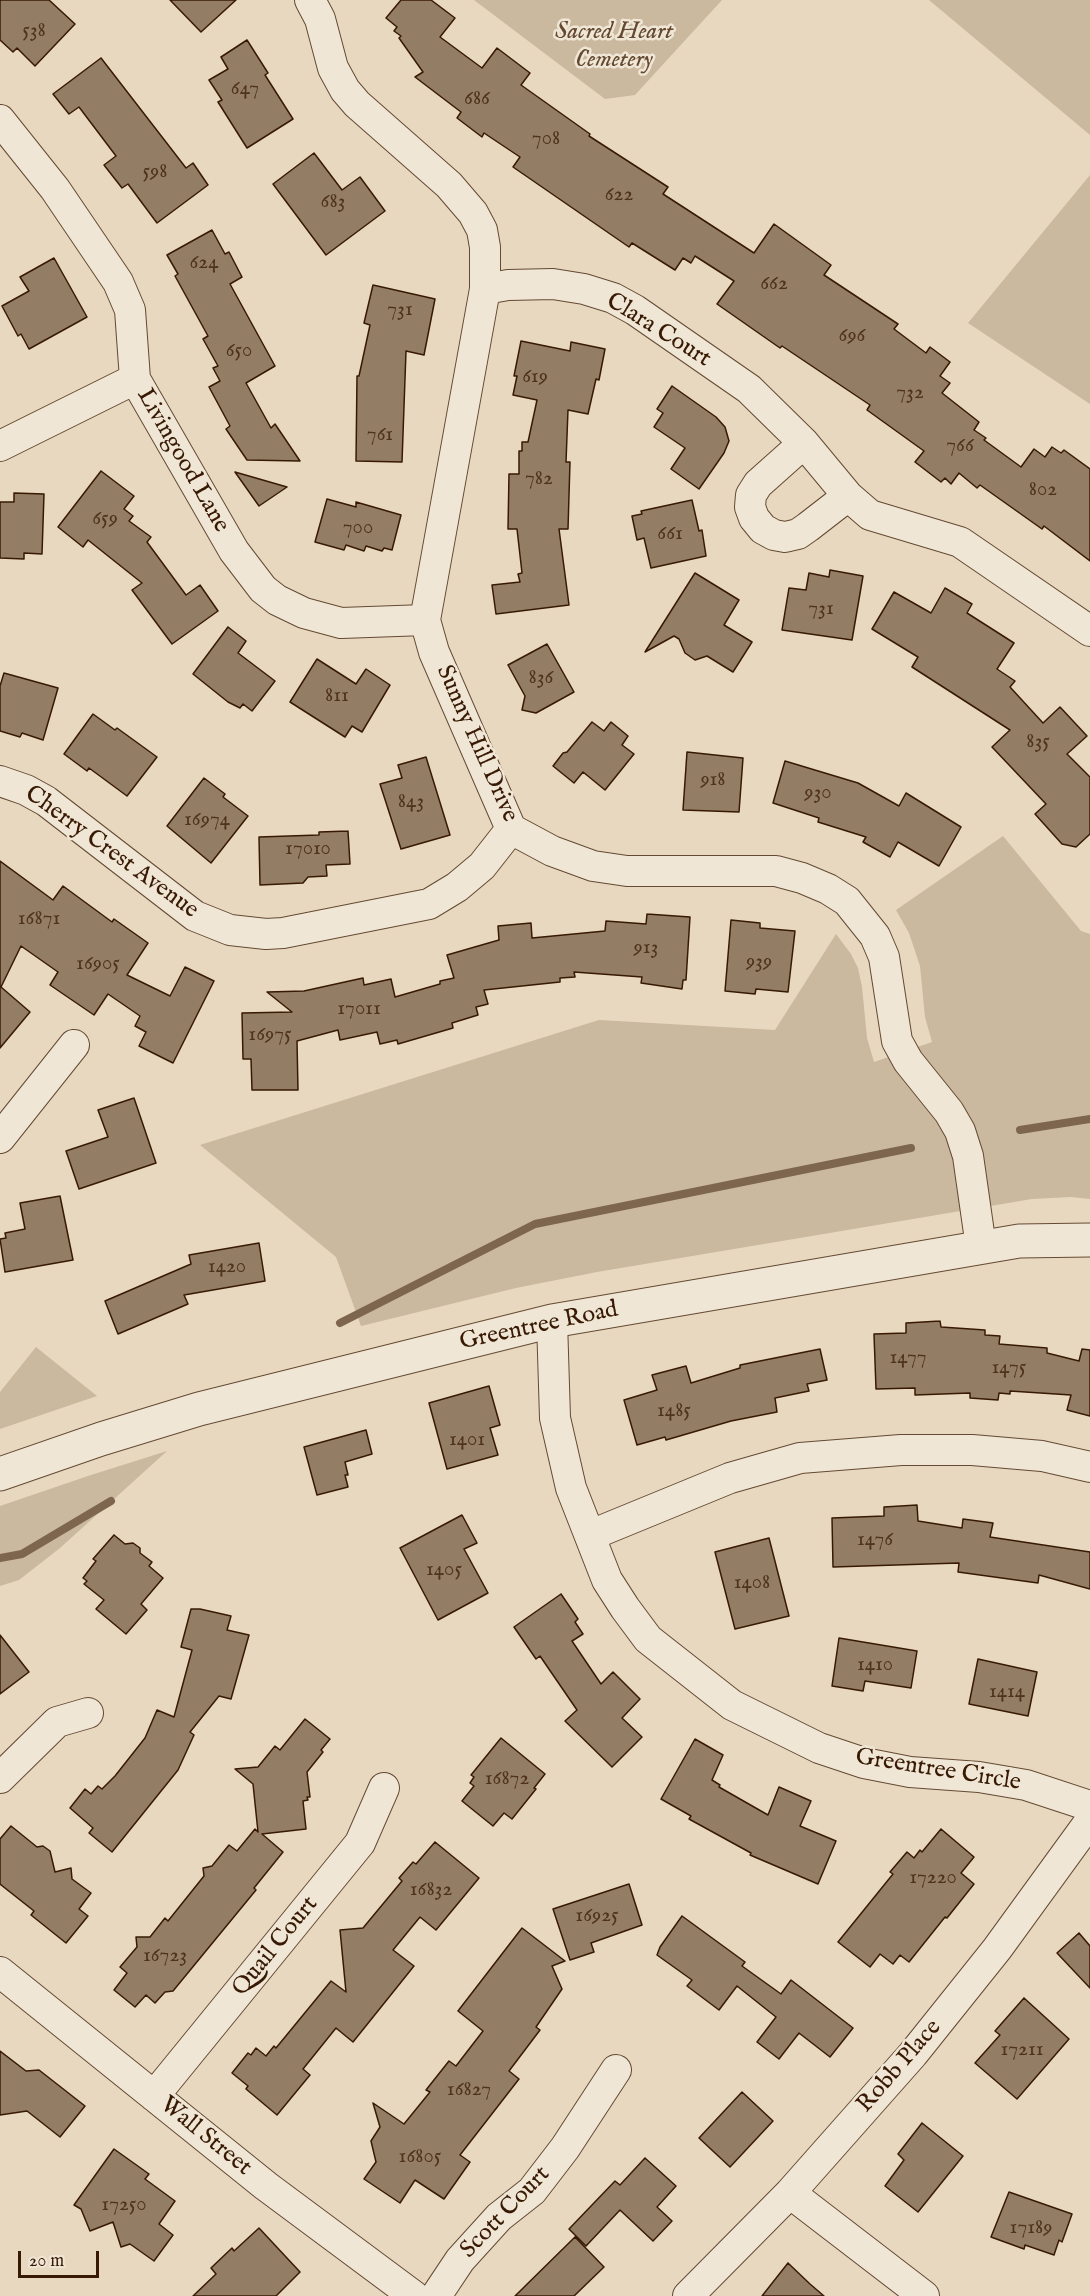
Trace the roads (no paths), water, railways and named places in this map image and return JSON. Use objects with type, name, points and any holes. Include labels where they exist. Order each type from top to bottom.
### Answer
[{"type":"street","name":"Sunny Hill Drive","points":[[310,0],[320,19],[333,68],[345,90],[357,104],[449,185],[473,213],[482,230],[485,247],[485,290],[425,620],[434,651],[511,829],[552,851],[593,866],[627,871],[776,871],[802,878],[828,889],[847,901],[875,936],[884,957],[897,1041],[908,1061],[949,1112],[960,1131],[968,1156],[981,1247]]},
{"type":"street","name":"Livingood Lane","points":[[0,120],[55,189],[118,282],[130,310],[135,379],[234,551],[263,589],[277,600],[304,613],[340,623],[425,620]]},
{"type":"street","name":"Clara Court","points":[[485,290],[508,285],[554,284],[584,289],[613,298],[635,310],[749,389],[804,442],[848,496],[870,515],[960,542],[1090,631]]},
{"type":"street","points":[[0,446],[135,379]]},
{"type":"street","points":[[804,442],[758,484],[752,495],[750,507],[754,518],[774,535],[785,537],[798,534],[848,496]]},
{"type":"street","name":"Cherry Crest Avenue","points":[[0,781],[26,789],[46,801],[195,916],[230,930],[266,934],[283,933],[429,904],[457,887],[482,866],[511,829]]},
{"type":"street","points":[[0,1138],[74,1045]]},
{"type":"street","name":"Greentree Road","points":[[0,1474],[101,1438],[198,1409],[552,1321],[981,1247],[1049,1239],[1090,1240]]},
{"type":"street","name":"Greentree Circle","points":[[552,1321],[555,1418],[571,1488],[608,1580],[648,1639],[741,1710],[819,1748],[864,1763],[910,1772],[979,1777],[1026,1785],[1090,1806]]},
{"type":"street","points":[[591,1535],[730,1478],[800,1458],[901,1450],[972,1450],[1042,1456],[1090,1467]]},
{"type":"street","points":[[0,1778],[57,1722],[88,1713]]},
{"type":"street","name":"Quail Court","points":[[154,2096],[360,1843],[384,1788]]},
{"type":"street","name":"Robb Place","points":[[688,2296],[790,2193],[914,2054],[997,1949],[1090,1821]]},
{"type":"street","name":"Wall Street","points":[[0,1972],[394,2291]]},
{"type":"street","name":"Scott Court","points":[[436,2296],[460,2260],[499,2217],[532,2192],[565,2148],[616,2070]]},
{"type":"street","points":[[790,2193],[924,2296]]},
{"type":"waterway","points":[[1020,1130],[1090,1119]]},
{"type":"waterway","points":[[340,1323],[535,1224],[911,1148]]},
{"type":"waterway","points":[[0,1558],[22,1554],[111,1501]]},
{"type":"park label","name":"Sacred Heart Cemetery","points":[[614,47]]}]
